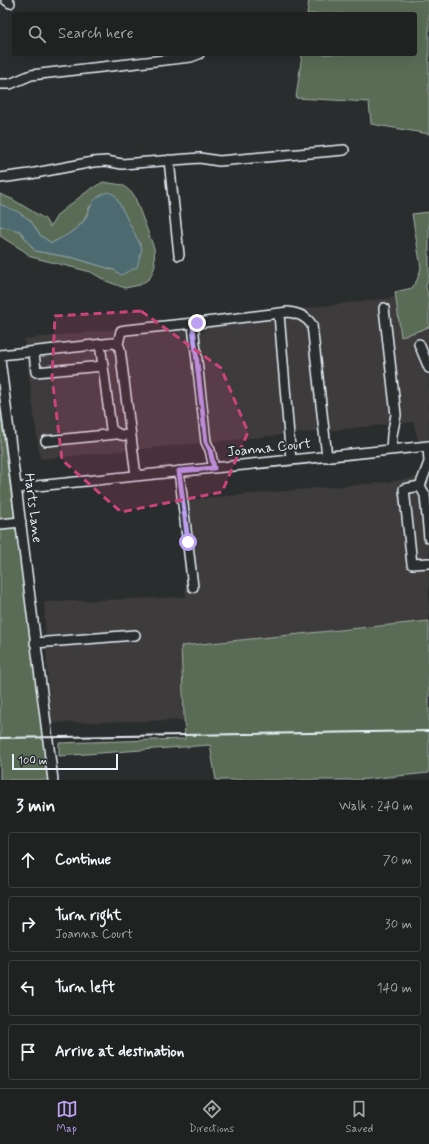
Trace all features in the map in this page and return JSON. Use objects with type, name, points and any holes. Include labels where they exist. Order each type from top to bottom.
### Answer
[{"type":"street","points":[[0,84],[10,84],[32,75],[194,56]]},
{"type":"street","points":[[0,178],[106,161],[122,164],[200,158],[219,161],[344,150]]},
{"type":"street","points":[[169,160],[179,255]]},
{"type":"street","points":[[384,308],[396,415],[391,450]]},
{"type":"street","points":[[136,476],[120,349],[118,344],[121,331],[291,312],[307,318],[312,325],[327,457]]},
{"type":"street","points":[[279,314],[291,460]]},
{"type":"street","points":[[194,323],[193,327],[206,442],[210,450],[214,468]]},
{"type":"street","points":[[0,355],[100,344],[118,344]]},
{"type":"street","points":[[100,344],[111,429],[116,434]]},
{"type":"street","points":[[419,344],[429,368]]},
{"type":"street","points":[[34,352],[36,372],[103,366]]},
{"type":"street","name":"Harts Lane","points":[[0,359],[53,780]]},
{"type":"street","points":[[46,441],[116,434],[122,436],[131,435]]},
{"type":"street","points":[[428,446],[429,462],[420,486],[425,495],[429,538]]},
{"type":"street","name":"Joanna Court","points":[[16,488],[428,446]]},
{"type":"street","points":[[179,471],[193,587]]},
{"type":"street","points":[[420,486],[404,489],[412,564],[429,563]]},
{"type":"street","points":[[0,524],[21,522]]},
{"type":"street","points":[[35,642],[135,635]]},
{"type":"highlighted area","points":[[141,311],[221,368],[248,432],[222,492],[121,512],[62,460],[52,377],[55,316]]},
{"type":"shaded area","points":[[413,295],[429,323],[429,621],[181,646],[185,720],[50,723],[44,602],[186,597],[180,500],[389,482],[428,475],[413,422],[40,459],[24,339],[235,317]]},
{"type":"green space","points":[[309,0],[429,0],[429,134],[371,124],[369,102],[296,98],[302,56],[417,56],[417,12],[307,12]]},
{"type":"green space","points":[[103,182],[123,185],[134,195],[154,248],[155,266],[150,278],[140,285],[125,288],[106,281],[91,272],[31,257],[0,236],[0,226],[20,231],[35,251],[74,258],[114,270],[90,206],[83,222],[67,236],[51,243],[40,235],[30,220],[0,204],[0,194],[12,199],[45,219],[50,227],[58,214],[89,190]]},
{"type":"green space","points":[[429,212],[429,275],[426,286],[429,301],[429,327],[401,337],[395,292],[412,288],[417,280],[421,268],[412,214]]},
{"type":"green space","points":[[0,410],[50,780],[0,780]]},
{"type":"green space","points":[[429,621],[429,773],[357,780],[216,780],[210,745],[59,756],[59,743],[185,739],[181,646]]},
{"type":"water","points":[[108,192],[115,195],[142,248],[137,267],[121,275],[114,270],[74,258],[35,251],[20,231],[0,226],[0,204],[18,212],[30,220],[40,235],[51,243],[76,229],[83,222],[93,202],[101,195]]},
{"type":"railway","points":[[0,738],[429,731]]},
{"type":"route","points":[[188,542],[179,471],[214,468],[210,450],[206,442],[193,327],[194,323],[197,323]]}]
